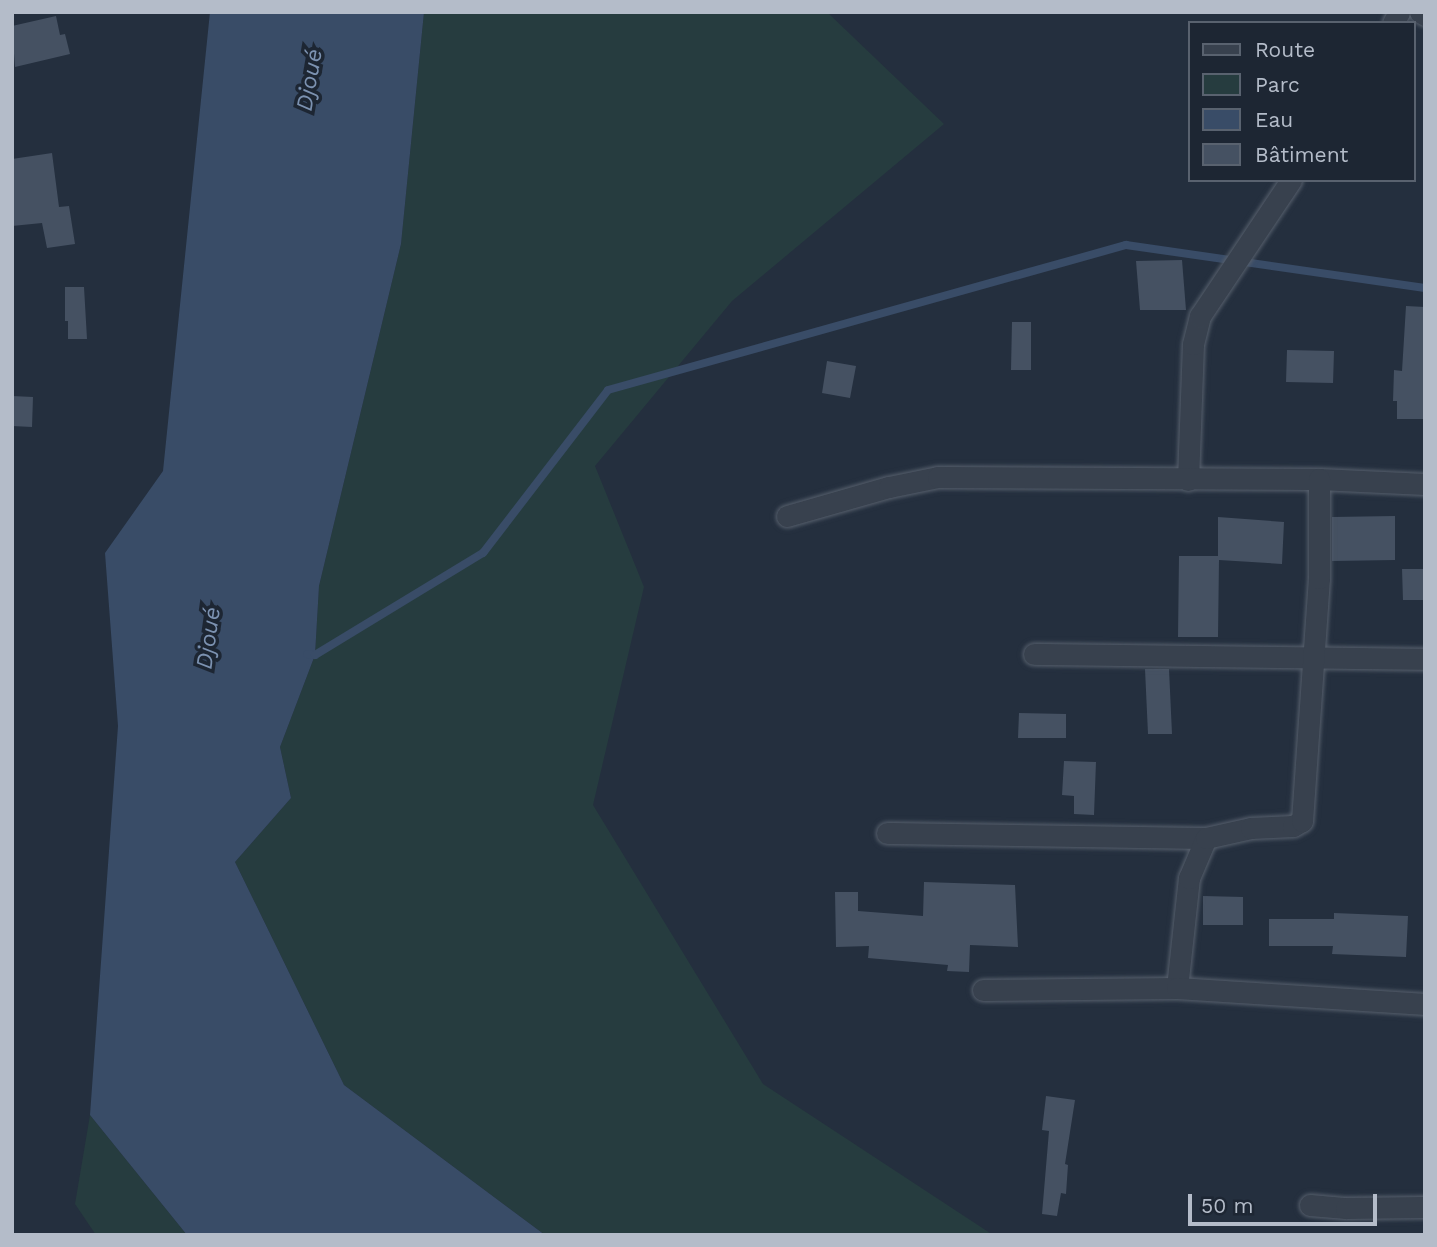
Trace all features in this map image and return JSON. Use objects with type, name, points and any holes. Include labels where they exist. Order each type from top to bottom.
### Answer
[{"type":"street","points":[[1420,12],[1425,15]]},
{"type":"street","points":[[1188,480],[1193,344],[1200,316],[1290,182]]},
{"type":"street","points":[[786,516],[889,486],[938,477],[1319,480],[1425,484]]},
{"type":"street","points":[[887,833],[1206,838],[1240,830],[1293,826],[1303,821],[1318,579],[1319,480]]},
{"type":"street","points":[[1034,654],[1425,659]]},
{"type":"street","points":[[1177,988],[1189,878],[1206,838]]},
{"type":"street","points":[[983,990],[1177,988],[1425,1004]]},
{"type":"street","points":[[1310,1205],[1346,1209],[1425,1208]]},
{"type":"green space","points":[[424,12],[827,12],[944,124],[732,301],[595,466],[644,587],[593,805],[763,1084],[993,1235],[545,1235],[344,1085],[235,862],[291,798],[280,747],[315,655],[319,586],[401,244]]},
{"type":"green space","points":[[90,1115],[187,1235],[96,1235],[75,1204]]},
{"type":"water","name":"Djoué","points":[[210,12],[424,12],[401,244],[319,586],[315,655],[280,747],[291,798],[235,862],[344,1085],[545,1235],[187,1235],[90,1115],[118,726],[105,553],[163,471]]},
{"type":"building","points":[[56,16],[60,35],[65,34],[70,54],[15,67],[12,26]]},
{"type":"building","points":[[52,153],[59,207],[69,206],[75,244],[47,248],[42,223],[12,226],[12,159]]},
{"type":"building","points":[[1182,260],[1186,310],[1140,310],[1136,261]]},
{"type":"building","points":[[65,287],[84,287],[87,339],[68,339]]},
{"type":"building","points":[[1406,306],[1425,307],[1425,419],[1397,419],[1397,401],[1393,401],[1394,370],[1402,371]]},
{"type":"building","points":[[1012,322],[1031,322],[1031,370],[1011,370]]},
{"type":"building","points":[[1287,350],[1334,351],[1333,383],[1286,382]]},
{"type":"building","points":[[827,361],[856,366],[850,398],[822,393]]},
{"type":"building","points":[[12,396],[33,397],[32,427],[12,426]]},
{"type":"building","points":[[1395,516],[1395,560],[1332,561],[1332,517]]},
{"type":"building","points":[[1218,517],[1284,522],[1282,564],[1219,560],[1218,637],[1178,637],[1179,556],[1218,556]]},
{"type":"building","points":[[1402,569],[1425,569],[1425,600],[1403,600]]},
{"type":"building","points":[[1145,669],[1169,669],[1172,734],[1148,734]]},
{"type":"building","points":[[1019,713],[1066,714],[1066,738],[1018,738]]},
{"type":"building","points":[[1064,761],[1096,762],[1094,815],[1074,814],[1074,796],[1062,795]]},
{"type":"building","points":[[924,882],[1015,885],[1018,947],[970,945],[969,972],[947,971],[948,965],[868,958],[869,946],[836,947],[835,892],[858,892],[858,911],[923,916]]},
{"type":"building","points":[[1203,896],[1243,897],[1243,925],[1203,925]]},
{"type":"building","points":[[1334,913],[1408,916],[1406,957],[1332,954],[1333,946],[1269,946],[1269,919],[1334,919]]},
{"type":"building","points":[[1046,1096],[1075,1100],[1065,1164],[1068,1165],[1066,1194],[1061,1193],[1057,1216],[1042,1214],[1049,1131],[1042,1130]]},
{"type":"waterway","points":[[307,654],[315,655],[483,553],[608,390],[1126,245],[1425,288]]}]
